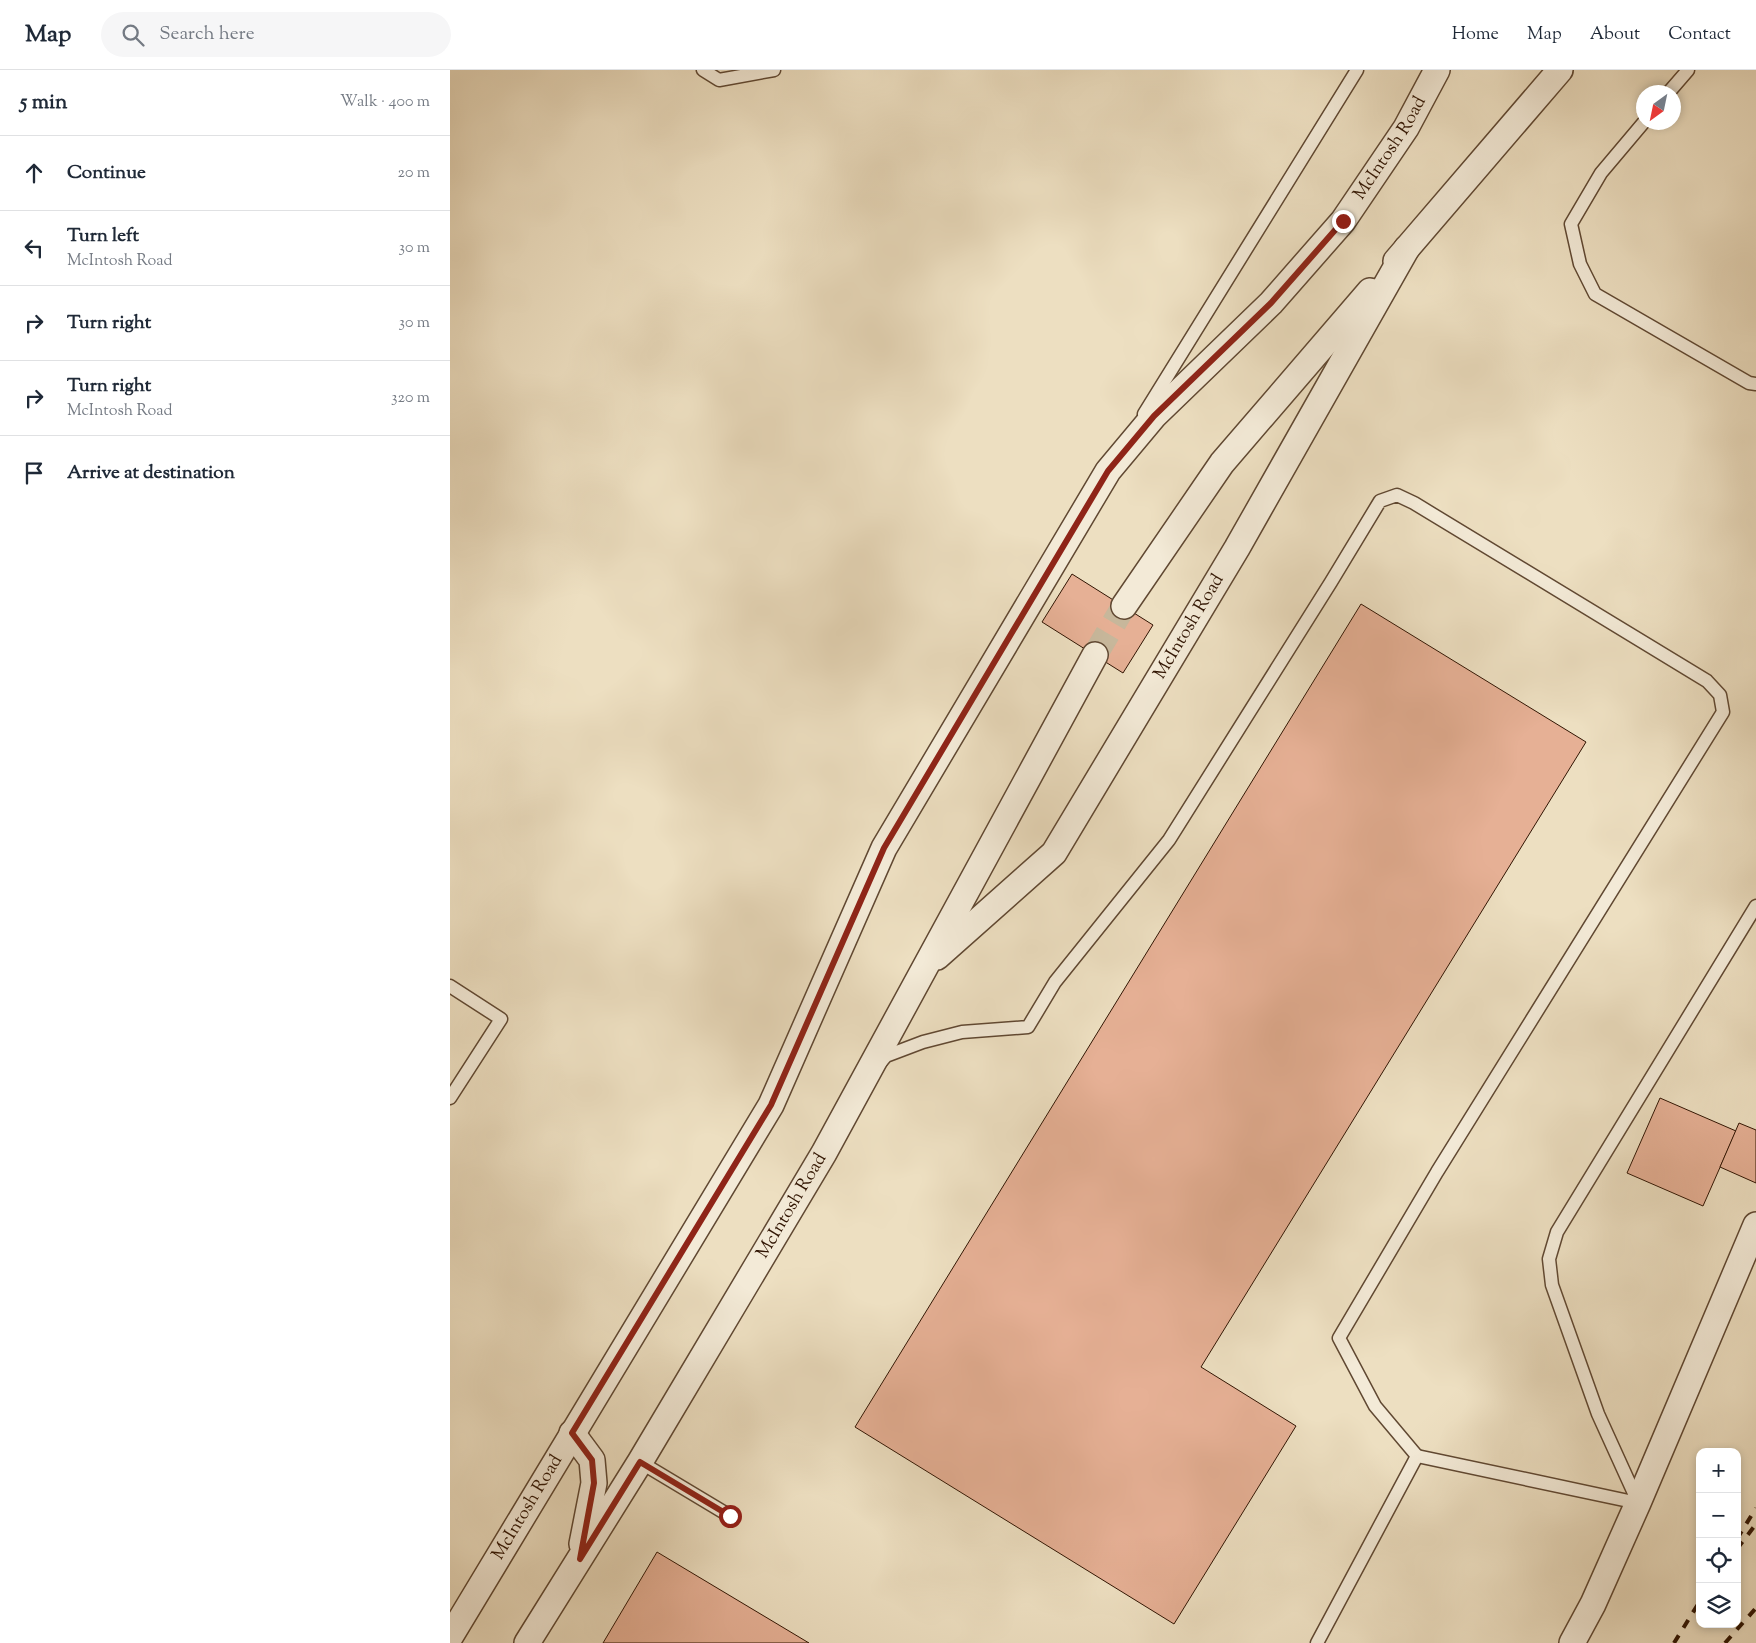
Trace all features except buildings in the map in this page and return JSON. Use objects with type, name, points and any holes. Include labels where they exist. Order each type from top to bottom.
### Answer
[{"type":"street","name":"McIntosh Road","points":[[450,1637],[771,1105],[884,848],[1108,471],[1154,416],[1271,303],[1343,221],[1406,128],[1437,70]]},
{"type":"street","name":"McIntosh Road","points":[[1124,606],[1222,463],[1560,70]]},
{"type":"street","name":"McIntosh Road","points":[[924,969],[1054,853],[1237,548],[1407,248]]},
{"type":"street","name":"McIntosh Road","points":[[527,1643],[640,1462],[824,1152],[1095,655]]},
{"type":"street","points":[[1572,1643],[1593,1604],[1638,1503],[1756,1225]]},
{"type":"street","points":[[572,1433],[592,1460],[594,1483],[580,1559]]},
{"type":"lane","points":[[703,70],[719,80],[774,70]]},
{"type":"lane","points":[[1108,471],[1357,70]]},
{"type":"lane","points":[[1675,85],[1688,70]]},
{"type":"lane","points":[[1637,130],[1601,173],[1571,224],[1580,264],[1595,294],[1749,383],[1756,384]]},
{"type":"lane","points":[[866,1076],[886,1056],[923,1042],[962,1032],[1028,1027],[1055,982],[1169,840],[1380,501],[1397,495],[1414,503],[1707,682],[1720,695],[1723,712],[1436,1172],[1338,1338],[1375,1406],[1417,1456],[1638,1503]]},
{"type":"lane","points":[[1638,1503],[1598,1414],[1552,1285],[1549,1259],[1557,1232],[1756,906]]},
{"type":"lane","points":[[450,986],[501,1019],[450,1098]]},
{"type":"lane","points":[[1317,1643],[1417,1456]]},
{"type":"lane","points":[[640,1462],[730,1516]]},
{"type":"tunnel","points":[[1095,655],[1124,606]]},
{"type":"railway","points":[[1738,1538],[1756,1508]]},
{"type":"railway","points":[[1741,1544],[1756,1524]]},
{"type":"railway","points":[[1674,1643],[1696,1607]]},
{"type":"railway","points":[[1725,1643],[1756,1608]]},
{"type":"route","points":[[730,1516],[640,1462],[580,1559],[594,1483],[592,1460],[572,1433],[771,1105],[884,848],[1108,471],[1154,416],[1271,303],[1343,221]]}]
